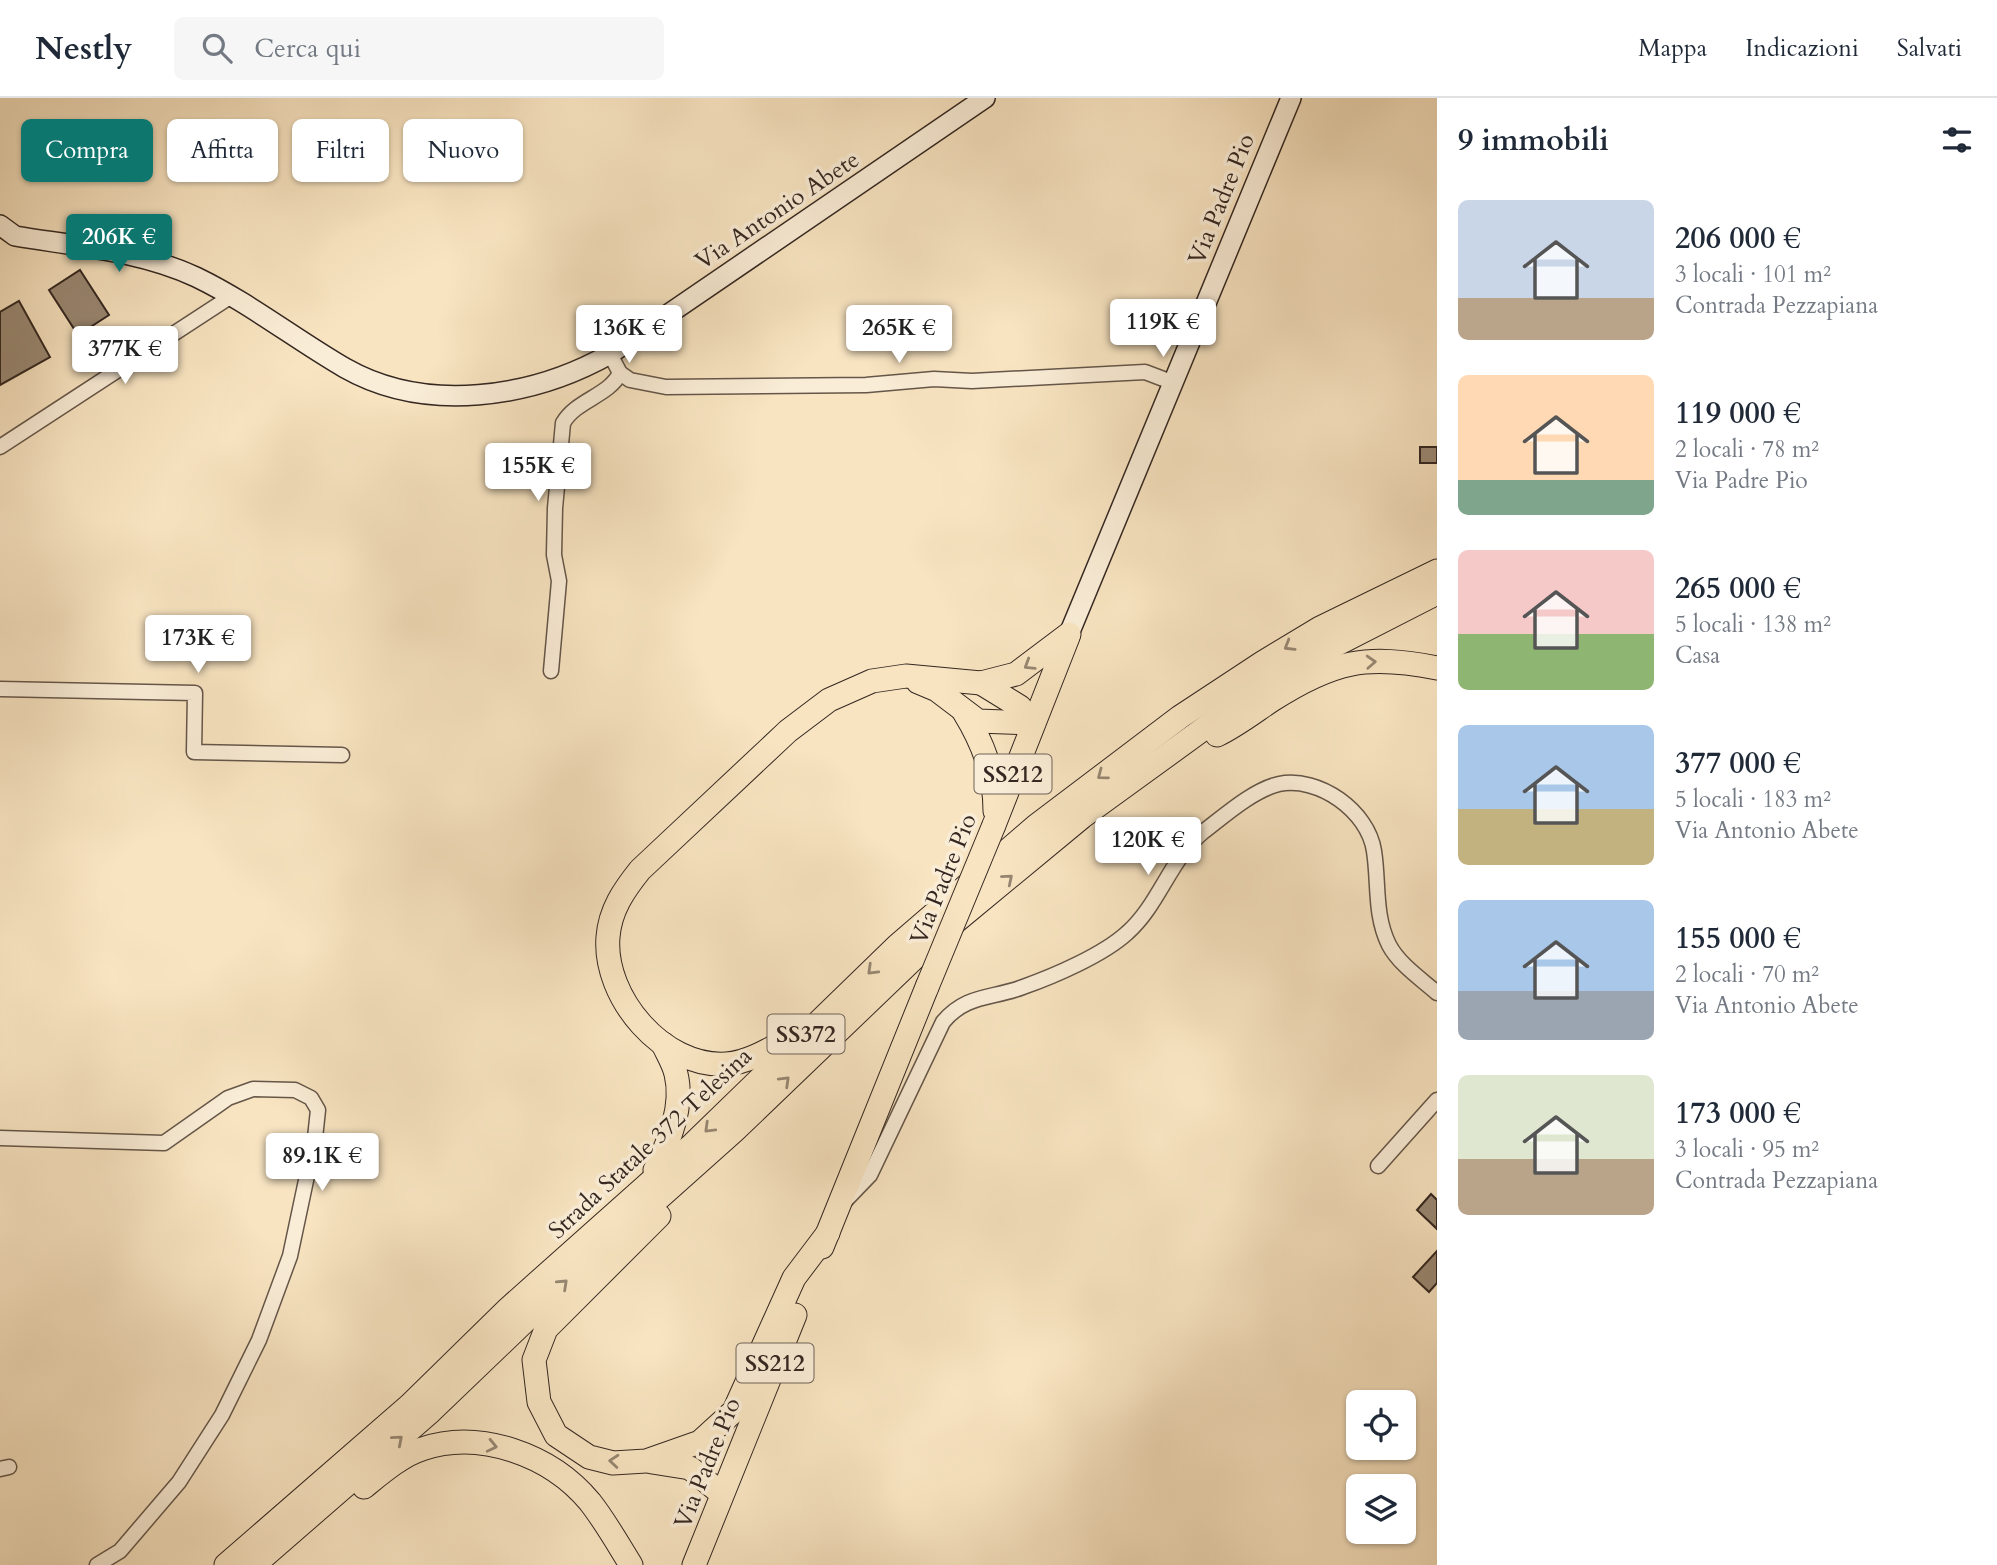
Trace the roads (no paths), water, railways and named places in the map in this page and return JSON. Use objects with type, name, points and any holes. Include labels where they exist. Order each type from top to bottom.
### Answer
[{"type":"highway","points":[[1320,628],[1360,598],[1437,553]]},
{"type":"highway","name":"Strada Statale 372 Telesina","points":[[226,1565],[410,1405],[509,1308],[649,1182],[897,946],[1036,826],[1180,717],[1320,628],[1437,571]]},
{"type":"highway","name":"Strada Statale 372 Telesina","points":[[254,1565],[430,1412],[566,1281],[734,1131],[932,941],[1082,817],[1238,703],[1306,660],[1437,593]]},
{"type":"highway","points":[[820,1020],[769,1050],[728,1065],[704,1063],[663,1044],[628,1009],[616,986],[609,961],[608,936],[613,912],[624,890],[640,870],[788,731],[829,700],[872,681],[906,676],[981,683],[1016,674],[1069,634]]},
{"type":"highway","name":"Via Padre Pio","points":[[694,1565],[995,825],[1032,723],[1069,634]]},
{"type":"highway","points":[[1157,762],[1222,733],[1296,685],[1345,663],[1398,660],[1437,668]]},
{"type":"highway","points":[[906,676],[937,690],[978,721],[1032,723]]},
{"type":"highway","points":[[981,683],[1020,707],[1032,723]]},
{"type":"highway","points":[[962,709],[977,734],[992,777],[995,825]]},
{"type":"highway","points":[[649,1182],[670,1140],[677,1105],[677,1074],[663,1044]]},
{"type":"highway","points":[[722,1494],[691,1468],[646,1461],[613,1464],[589,1457],[556,1435],[538,1402],[534,1360],[547,1329],[614,1263],[734,1131]]},
{"type":"highway","points":[[646,1461],[700,1442],[734,1411],[794,1278],[828,1233]]},
{"type":"highway","points":[[270,1565],[307,1538],[376,1477],[420,1449],[462,1440],[535,1457],[564,1478],[590,1502],[631,1565]]},
{"type":"main road","name":"Via Antonio Abete","points":[[7,231],[145,258],[197,277],[346,369],[373,382],[427,393],[466,395],[523,389],[583,369],[610,354],[985,98]]},
{"type":"main road","name":"Via Padre Pio","points":[[1069,634],[1291,98]]},
{"type":"street","points":[[0,447],[230,297]]},
{"type":"street","points":[[610,354],[620,373],[630,380],[666,387],[866,386],[934,379],[972,381],[1144,372],[1174,383]]},
{"type":"street","points":[[551,671],[559,581],[554,555],[555,509],[563,423],[569,413],[616,382],[620,373]]},
{"type":"street","points":[[0,689],[195,693],[194,752],[342,755]]},
{"type":"street","points":[[838,1208],[870,1175],[943,1021],[953,1010],[963,1003],[1023,988],[1095,954],[1126,935],[1144,916],[1187,849],[1202,834],[1259,793],[1279,784],[1301,784],[1339,799],[1356,812],[1368,829],[1374,849],[1377,895],[1389,945],[1403,963],[1437,993]]},
{"type":"street","points":[[0,1138],[164,1143],[228,1098],[253,1089],[295,1090],[311,1098],[318,1110],[315,1138],[290,1256],[247,1365],[222,1415],[179,1482],[120,1550],[97,1565]]},
{"type":"street","points":[[1378,1166],[1437,1100]]}]
